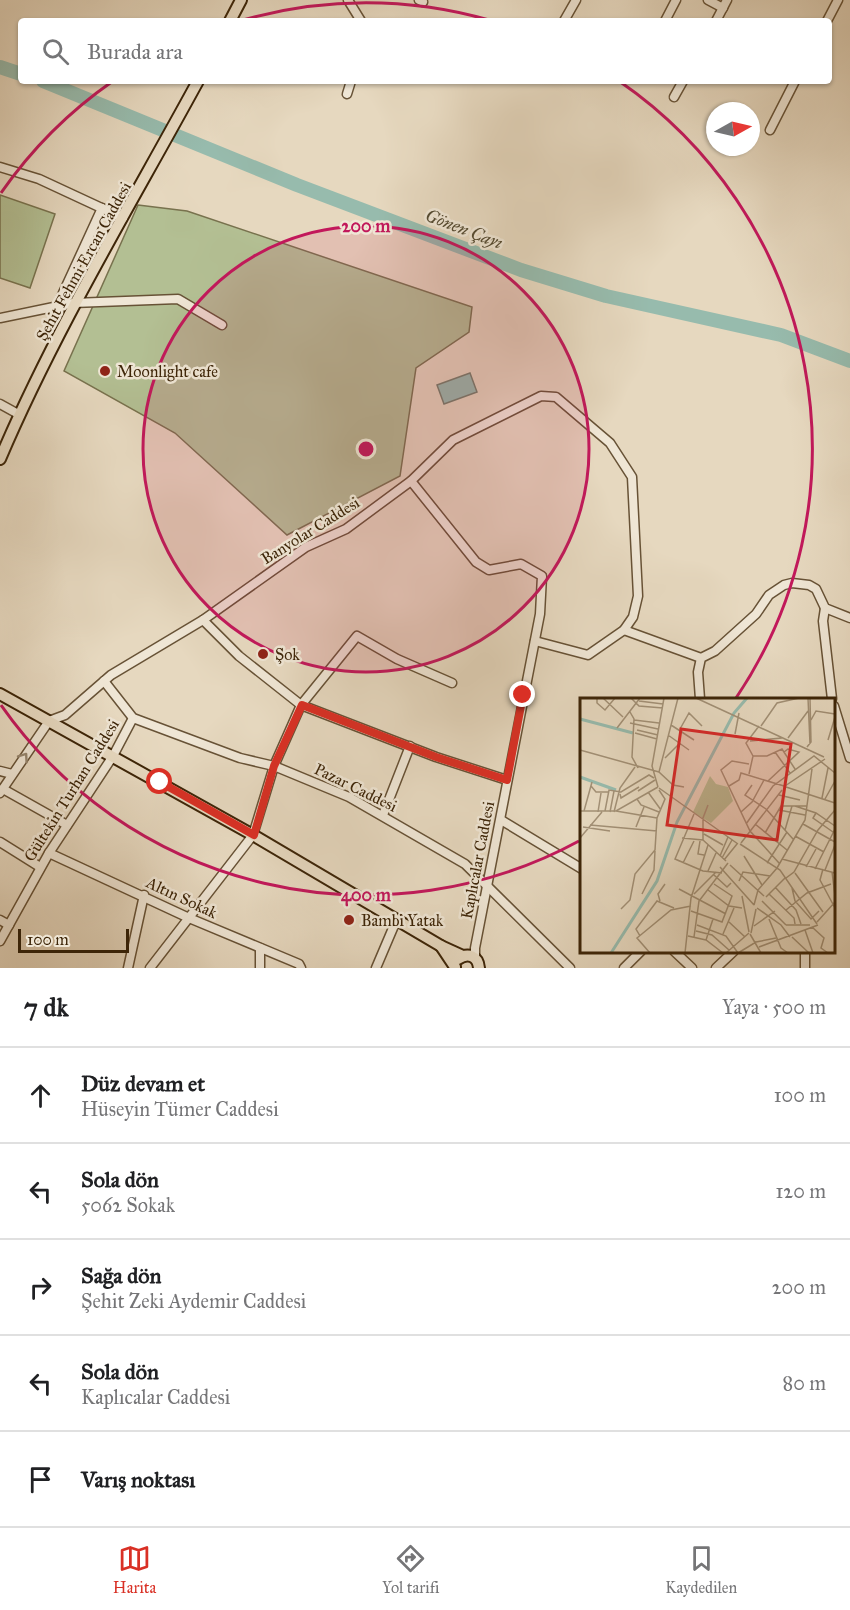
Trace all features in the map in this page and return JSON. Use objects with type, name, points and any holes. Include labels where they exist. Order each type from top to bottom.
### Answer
[{"type":"main road","points":[[232,18],[241,0]]},
{"type":"main road","name":"Şehit Fehmi Ercan Caddesi","points":[[0,459],[73,303],[131,206],[196,84]]},
{"type":"main road","points":[[0,694],[254,835],[396,921],[474,962]]},
{"type":"main road","points":[[441,946],[455,967],[474,962]]},
{"type":"street","points":[[348,0],[359,18]]},
{"type":"street","points":[[566,18],[576,0]]},
{"type":"street","points":[[666,18],[676,0]]},
{"type":"street","points":[[708,0],[725,4],[718,18]]},
{"type":"street","points":[[829,18],[838,0]]},
{"type":"street","points":[[347,94],[350,84]]},
{"type":"street","points":[[674,97],[681,84]]},
{"type":"street","points":[[770,130],[793,84]]},
{"type":"street","points":[[0,167],[39,179],[123,218]]},
{"type":"street","points":[[57,306],[102,208]]},
{"type":"street","points":[[0,318],[73,303],[178,299],[222,325]]},
{"type":"street","name":"Banyolar Caddesi","points":[[49,721],[66,715],[104,681],[203,620],[306,547],[346,529],[411,482],[453,441],[541,396],[556,397],[610,443],[633,477],[638,596],[633,617],[624,630]]},
{"type":"street","points":[[0,404],[20,415]]},
{"type":"street","name":"Kaplıcalar Caddesi","points":[[411,482],[476,562],[489,570],[521,564],[542,576],[540,614],[474,962]]},
{"type":"street","points":[[535,641],[588,655],[624,630],[701,658],[715,651],[756,614],[769,595],[784,585],[792,583],[809,585],[816,590],[825,608],[823,621],[832,698]]},
{"type":"street","points":[[825,608],[850,618]]},
{"type":"street","points":[[203,620],[258,672],[302,705],[507,780]]},
{"type":"street","points":[[150,968],[254,835],[274,766],[302,705],[357,636],[397,659],[452,683]]},
{"type":"street","points":[[700,698],[698,672],[701,658]]},
{"type":"street","points":[[104,681],[133,718]]},
{"type":"street","points":[[835,709],[850,758]]},
{"type":"street","name":"Gültekin Turhan Caddesi","points":[[0,941],[40,867],[113,756],[133,718]]},
{"type":"street","name":"Pazar Caddesi","points":[[133,718],[240,758],[274,766],[349,797],[383,815],[465,864],[570,968]]},
{"type":"street","points":[[49,721],[2,791],[67,825]]},
{"type":"street","points":[[383,815],[410,746]]},
{"type":"street","points":[[0,771],[12,774]]},
{"type":"street","points":[[501,820],[580,868]]},
{"type":"street","points":[[0,842],[40,867]]},
{"type":"street","name":"Altın Sokak","points":[[49,853],[144,895],[189,918],[299,964],[301,968]]},
{"type":"street","points":[[128,968],[144,895]]},
{"type":"street","points":[[0,920],[9,925]]},
{"type":"street","points":[[376,968],[396,921]]},
{"type":"street","points":[[260,948],[260,968]]},
{"type":"street","points":[[624,968],[639,953]]},
{"type":"street","points":[[676,953],[692,968]]},
{"type":"street","points":[[716,968],[732,953]]},
{"type":"shaded area","points":[[0,195],[55,214],[30,288],[0,278]]},
{"type":"shaded area","points":[[138,205],[187,211],[472,307],[469,332],[416,368],[400,476],[287,535],[175,433],[64,371]]},
{"type":"shaded area","points":[[470,373],[477,392],[444,404],[437,385]]},
{"type":"waterway","name":"Gönen Çayı","points":[[0,67],[18,73]]},
{"type":"waterway","name":"Gönen Çayı","points":[[50,84],[297,185],[521,270],[606,296],[781,335],[850,361]]},
{"type":"place","name":"Moonlight cafe","points":[[105,371]]},
{"type":"place","name":"Şok","points":[[263,654]]},
{"type":"place","name":"Bambi Yatak","points":[[349,920]]},
{"type":"route","points":[[160,782],[254,835],[274,766],[302,705],[436,757],[507,780],[523,695]]}]
